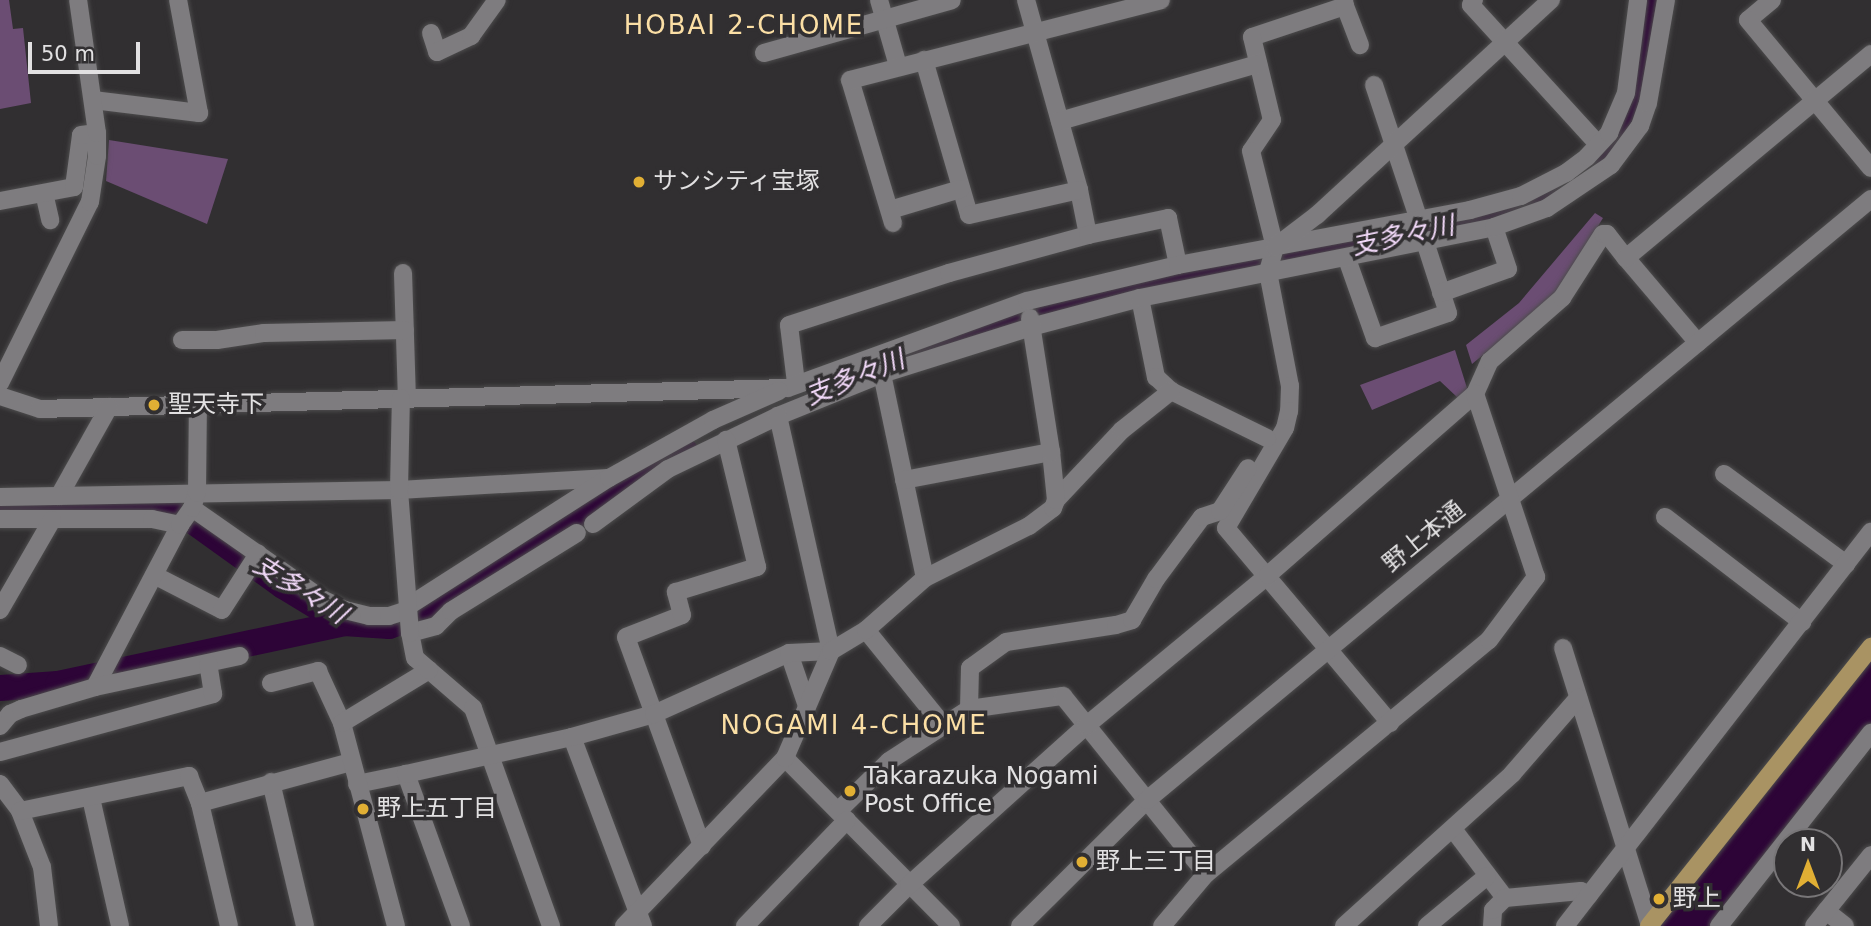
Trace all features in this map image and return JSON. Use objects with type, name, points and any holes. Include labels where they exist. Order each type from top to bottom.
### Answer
[{"type":"main road","points":[[1650,925],[1871,648]]},
{"type":"street","points":[[0,383],[88,207],[97,156],[97,133],[78,0]]},
{"type":"street","points":[[93,100],[199,113],[178,0]]},
{"type":"street","points":[[430,33],[437,52],[471,36],[497,0]]},
{"type":"street","points":[[879,0],[898,66]]},
{"type":"street","points":[[764,53],[952,0]]},
{"type":"street","points":[[1026,0],[1079,190],[1088,234]]},
{"type":"street","points":[[961,189],[892,217],[850,79],[1161,0]]},
{"type":"street","points":[[1474,0],[1471,5],[1598,144]]},
{"type":"street","points":[[1271,260],[1551,0]]},
{"type":"street","points":[[593,524],[668,469],[726,440],[778,416],[1029,315],[1140,298],[1419,220],[1521,196],[1566,173],[1609,133],[1626,93],[1638,0]]},
{"type":"street","points":[[195,500],[257,554],[322,598],[345,610],[369,617],[389,616],[407,608],[609,478],[713,420],[792,386],[1029,315],[1178,265],[1347,259],[1494,227],[1547,208],[1611,165],[1640,127],[1648,103],[1666,0]]},
{"type":"street","points":[[1772,0],[1748,20],[1871,168]]},
{"type":"street","points":[[1360,45],[1345,3],[1252,37],[1272,120],[1251,151],[1290,386],[1285,428],[1226,528],[1390,723]]},
{"type":"street","points":[[1626,258],[1871,54]]},
{"type":"street","points":[[924,60],[969,215],[1079,190]]},
{"type":"street","points":[[1060,121],[1258,64]]},
{"type":"street","points":[[1374,85],[1419,220]]},
{"type":"street","points":[[0,201],[74,187],[81,135],[97,133]]},
{"type":"street","points":[[44,192],[50,220]]},
{"type":"street","name":"野上本通","points":[[1020,926],[1147,800],[1871,199]]},
{"type":"street","points":[[792,386],[789,325],[950,273],[1088,234],[1168,218],[1178,265]]},
{"type":"street","points":[[1441,293],[1508,269],[1494,227]]},
{"type":"street","points":[[868,926],[909,885],[1087,725],[1268,575],[1475,394],[1490,360],[1562,298],[1603,234],[1607,234],[1698,343]]},
{"type":"street","points":[[1347,259],[1375,338],[1448,313],[1425,243]]},
{"type":"street","points":[[403,273],[404,398],[399,490],[407,608],[415,659],[473,708],[551,926]]},
{"type":"street","points":[[1140,298],[1156,377],[1171,391],[1267,438]]},
{"type":"street","points":[[1029,315],[1056,500]]},
{"type":"street","points":[[182,340],[217,340],[264,333],[405,330]]},
{"type":"street","points":[[882,374],[925,578]]},
{"type":"street","points":[[0,396],[33,408],[792,386]]},
{"type":"street","points":[[357,784],[572,737],[654,714],[789,653],[831,651],[866,630],[925,578],[1029,526],[1053,508],[1056,500],[1122,430],[1171,391]]},
{"type":"street","points":[[1162,926],[1206,874],[1489,640],[1535,577],[1475,394]]},
{"type":"street","points":[[95,687],[195,500],[198,404]]},
{"type":"street","points":[[59,496],[109,407]]},
{"type":"street","points":[[572,737],[634,922],[785,758],[831,651],[778,416]]},
{"type":"street","points":[[969,709],[970,668],[1006,642],[1116,625],[1132,620],[1156,579],[1202,517],[1220,511],[1267,438],[1285,428]]},
{"type":"street","points":[[702,846],[626,637],[682,615],[676,592],[757,566],[726,440]]},
{"type":"street","points":[[904,480],[1051,452]]},
{"type":"street","points":[[1724,474],[1846,564]]},
{"type":"street","points":[[0,496],[195,500],[609,478]]},
{"type":"street","points":[[1665,517],[1802,622]]},
{"type":"street","points":[[0,519],[152,519],[180,524]]},
{"type":"street","points":[[0,610],[52,520]]},
{"type":"street","points":[[1565,926],[1871,532]]},
{"type":"street","points":[[410,631],[436,626],[451,611],[577,533]]},
{"type":"street","points":[[154,575],[222,610],[257,554]]},
{"type":"street","points":[[866,630],[942,724]]},
{"type":"street","points":[[1563,648],[1650,925]]},
{"type":"street","points":[[789,653],[807,706]]},
{"type":"street","points":[[0,656],[18,665]]},
{"type":"street","points":[[0,726],[10,714],[21,709],[95,687],[240,656]]},
{"type":"street","points":[[0,752],[213,694],[208,664]]},
{"type":"street","points":[[342,723],[429,670]]},
{"type":"street","points":[[271,683],[318,671],[342,723],[396,926]]},
{"type":"street","points":[[745,926],[889,761],[942,724],[969,709],[1063,696],[1206,874]]},
{"type":"street","points":[[1344,926],[1512,774],[1578,698]]},
{"type":"street","points":[[1718,926],[1871,733]]},
{"type":"street","points":[[785,758],[951,926]]},
{"type":"street","points":[[200,803],[351,762]]},
{"type":"street","points":[[406,774],[461,926]]},
{"type":"street","points":[[20,811],[189,776],[200,803],[229,926]]},
{"type":"street","points":[[271,782],[305,926]]},
{"type":"street","points":[[0,784],[20,811],[42,867],[49,926]]},
{"type":"street","points":[[92,798],[120,926]]},
{"type":"street","points":[[1453,829],[1504,898]]},
{"type":"street","points":[[1814,926],[1871,855]]},
{"type":"street","points":[[1427,926],[1486,876]]},
{"type":"street","points":[[1492,926],[1493,910],[1504,898],[1581,891],[1589,895]]},
{"type":"street","points":[[1826,911],[1845,926]]},
{"type":"shaded area","points":[[0,0],[9,0],[13,29],[23,28],[31,103],[0,109]]},
{"type":"shaded area","points":[[109,140],[228,159],[207,224],[106,181]]},
{"type":"shaded area","points":[[1595,213],[1603,218],[1555,296],[1472,364],[1466,345],[1519,303]]},
{"type":"shaded area","points":[[1455,350],[1468,391],[1458,398],[1440,381],[1372,410],[1360,385]]},
{"type":"shaded area","points":[[1871,659],[1871,723],[1788,828],[1773,828],[1773,847],[1710,926],[1660,926]]},
{"type":"waterway","name":"支多々川","points":[[862,374],[1047,310],[1438,229],[1528,206],[1565,189],[1595,166],[1622,135],[1638,88],[1652,0]]},
{"type":"waterway","name":"支多々川","points":[[0,509],[167,509],[194,522],[283,586],[344,623],[389,626],[431,612],[642,474],[686,452]]},
{"type":"waterway","points":[[0,688],[58,684],[344,623]]},
{"type":"place","name":"サンシティ宝塚","points":[[639,182]]},
{"type":"place","name":"聖天寺下","points":[[154,405]]},
{"type":"place","name":"Takarazuka Nogami Post Office","points":[[850,791]]},
{"type":"place","name":"野上五丁目","points":[[363,809]]},
{"type":"place","name":"野上三丁目","points":[[1082,862]]},
{"type":"place","name":"野上","points":[[1659,899]]},
{"type":"district","name":"HOBAI 2-CHOME","points":[[744,26]]},
{"type":"district","name":"NOGAMI 4-CHOME","points":[[854,726]]}]
